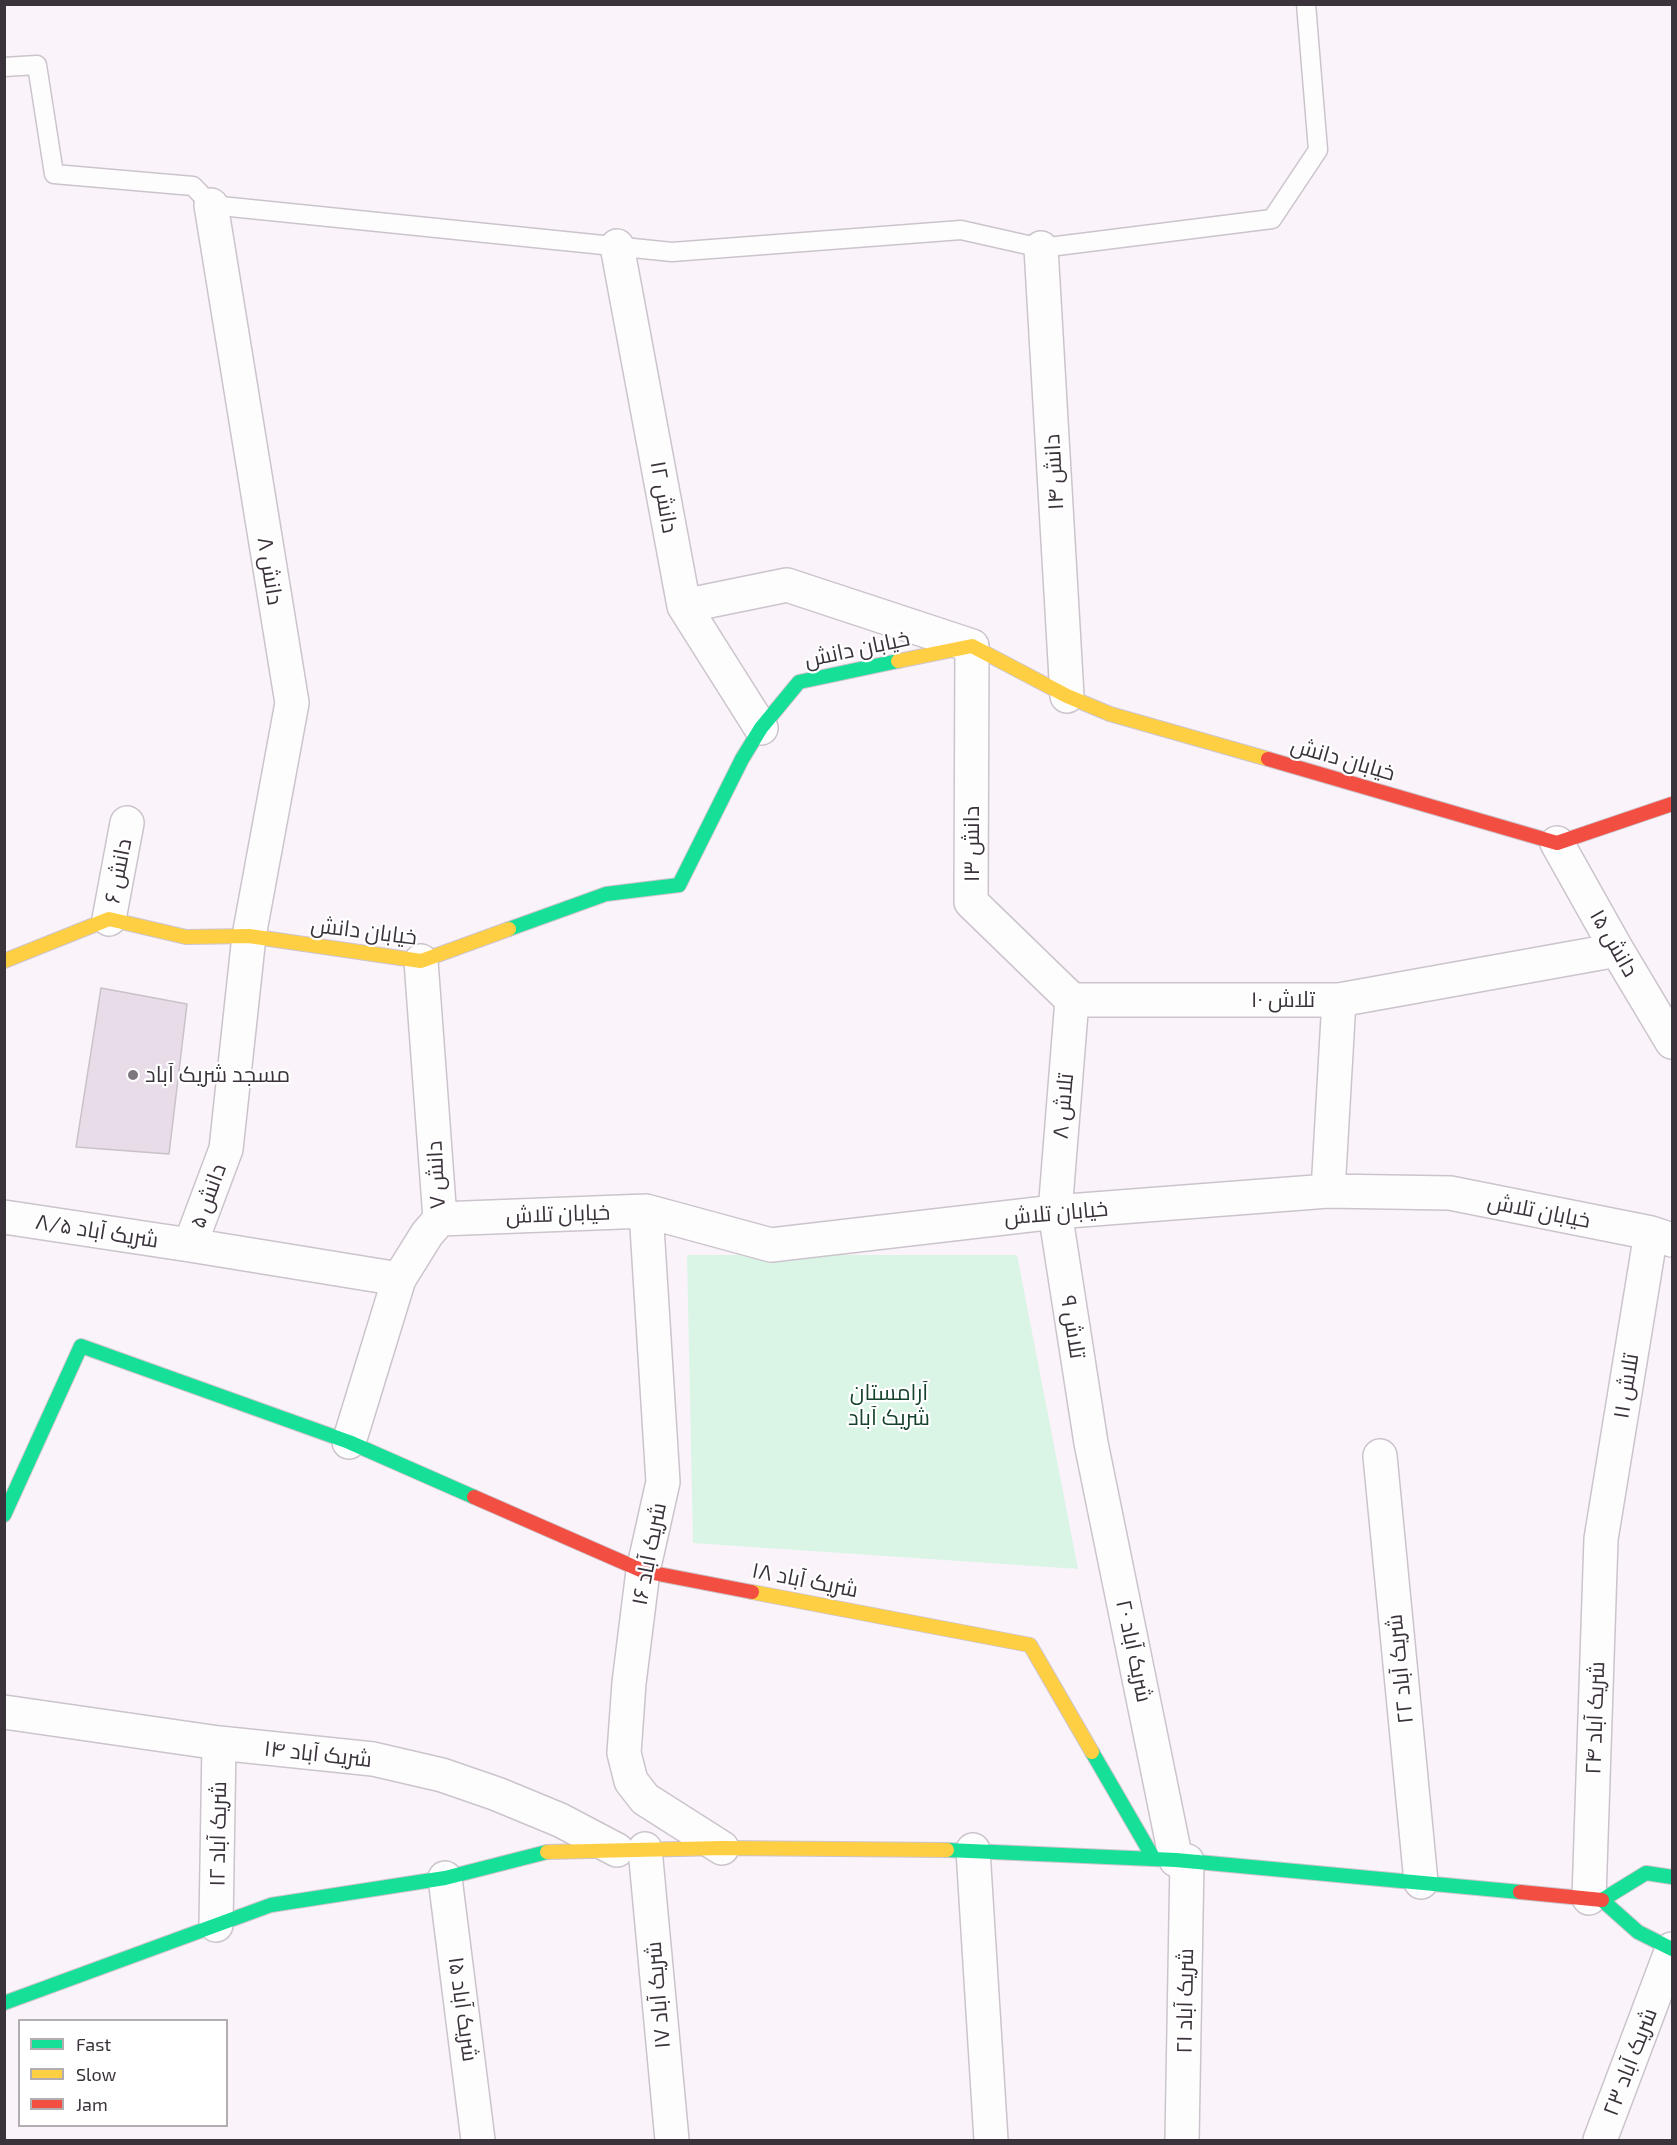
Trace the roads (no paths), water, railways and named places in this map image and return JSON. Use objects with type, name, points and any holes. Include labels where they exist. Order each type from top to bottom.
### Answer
[{"type":"street","name":"دانش ۸","points":[[211,205],[292,703],[249,936]]},
{"type":"street","name":"دانش ۱۲","points":[[617,246],[684,606],[761,728]]},
{"type":"street","name":"دانش ۱۴","points":[[1041,248],[1067,696]]},
{"type":"street","points":[[684,606],[787,585],[972,646]]},
{"type":"street","name":"خیابان دانش","points":[[109,920],[186,937],[249,936],[421,961],[606,894],[679,885],[742,759],[761,728],[799,682],[972,646],[1067,696],[1110,714],[1557,843]]},
{"type":"street","name":"دانش ۱۳","points":[[972,646],[971,902],[1072,1000]]},
{"type":"street","points":[[1557,843],[1672,804]]},
{"type":"street","name":"دانش ۶","points":[[109,920],[127,823]]},
{"type":"street","name":"دانش ۱۵","points":[[1557,843],[1672,1042]]},
{"type":"street","points":[[4,962],[109,920]]},
{"type":"street","name":"دانش ۵","points":[[249,936],[226,1149],[190,1245],[399,1279]]},
{"type":"street","points":[[1339,1000],[1617,950]]},
{"type":"street","name":"دانش ۷","points":[[349,1442],[399,1279],[427,1234],[440,1219],[421,961]]},
{"type":"street","name":"تلاش ۱۰","points":[[1072,1000],[1339,1000],[1329,1191]]},
{"type":"street","name":"تلاش ۸","points":[[1055,1212],[1072,1000]]},
{"type":"street","name":"خیابان تلاش","points":[[440,1219],[646,1211],[771,1245],[1055,1212],[1329,1191],[1450,1193],[1662,1236]]},
{"type":"street","name":"شریک آباد ۱۶","points":[[646,1211],[663,1482],[643,1571],[628,1683],[624,1753],[631,1781],[645,1799],[722,1848]]},
{"type":"street","name":"تلاش ۹","points":[[1055,1212],[1091,1443]]},
{"type":"street","name":"شریک آباد ۸/۵","points":[[4,1217],[190,1245]]},
{"type":"street","name":"تلاش ۱۱","points":[[1601,1539],[1662,1236]]},
{"type":"street","name":"شریک آباد ۱۸","points":[[4,1515],[81,1346],[349,1442],[643,1571],[1030,1645],[1173,1860]]},
{"type":"street","name":"شریک آباد ۲۰","points":[[1091,1443],[1173,1860]]},
{"type":"street","name":"شریک آباد ۲۲","points":[[1380,1456],[1421,1882]]},
{"type":"street","name":"شریک آباد ۲۴","points":[[1595,1899],[1601,1539]]},
{"type":"street","name":"شریک آباد ۱۴","points":[[4,1712],[219,1743],[373,1759],[442,1775],[497,1794],[631,1850]]},
{"type":"street","name":"شریک آباد ۱۲","points":[[216,1925],[219,1743]]},
{"type":"street","points":[[4,2003],[271,1905],[445,1878],[543,1852],[722,1848],[973,1850],[1173,1860],[1595,1899],[1638,1932],[1672,1949]]},
{"type":"street","name":"شریک آباد ۱۷","points":[[631,1850],[672,2140]]},
{"type":"street","points":[[973,1850],[991,2140]]},
{"type":"street","name":"شریک آباد ۲۱","points":[[1173,1860],[1182,2140]]},
{"type":"street","points":[[1595,1899],[1646,1873],[1672,1877]]},
{"type":"street","name":"شریک آباد ۱۵","points":[[445,1878],[478,2140]]},
{"type":"street","name":"شریک آباد ۲۳","points":[[1600,2140],[1672,1949]]},
{"type":"lane","points":[[4,67],[37,64],[54,174],[193,186],[211,205],[672,252],[961,230],[1041,248],[1272,219],[1318,150],[1306,4]]},
{"type":"place","name":"مسجد شریک آباد","points":[[133,1075]]},
{"type":"park label","name":"آرامستان شریک آباد","points":[[889,1406]]}]
